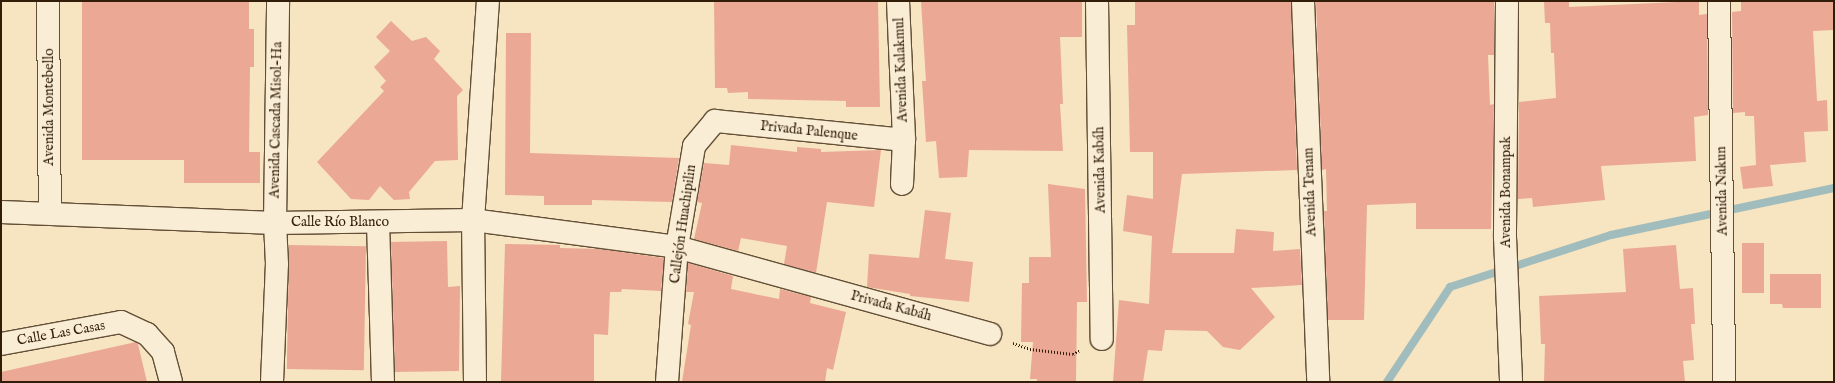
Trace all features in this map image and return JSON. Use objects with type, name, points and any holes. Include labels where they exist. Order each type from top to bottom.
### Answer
[{"type":"street","name":"Avenida Montebello","points":[[48,1],[50,213]]},
{"type":"street","name":"Avenida Cascada Misol-Ha","points":[[272,382],[277,264],[275,223],[278,1]]},
{"type":"street","points":[[475,382],[473,220],[488,1]]},
{"type":"street","name":"Avenida Kalakmul","points":[[898,1],[904,140],[902,184]]},
{"type":"street","name":"Avenida Kabáh","points":[[1097,1],[1102,339]]},
{"type":"street","name":"Avenida Tenam","points":[[1303,1],[1318,382]]},
{"type":"street","name":"Avenida Bonampak","points":[[1507,1],[1505,236],[1511,382]]},
{"type":"street","name":"Avenida Nakun","points":[[1719,1],[1724,382]]},
{"type":"street","name":"Privada Palenque","points":[[715,122],[904,140]]},
{"type":"street","name":"Callejón Huachipilin","points":[[667,382],[677,247],[694,146],[715,122]]},
{"type":"street","name":"Calle Río Blanco","points":[[1,212],[50,213],[104,218],[275,223],[378,223],[473,220],[677,247]]},
{"type":"street","points":[[378,223],[383,382]]},
{"type":"street","name":"Privada Kabáh","points":[[677,247],[990,334]]},
{"type":"street","name":"Calle Las Casas","points":[[1,344],[121,322],[147,334],[163,352],[171,382]]},
{"type":"path","points":[[990,334],[1030,349],[1073,354],[1102,339]]},
{"type":"building","points":[[82,1],[249,1],[249,29],[254,29],[254,67],[250,67],[249,152],[260,152],[260,183],[184,183],[184,160],[82,160]]},
{"type":"building","points":[[714,1],[878,1],[880,107],[846,107],[846,101],[748,99],[748,92],[728,93],[727,88],[715,88]]},
{"type":"building","points":[[921,1],[1082,1],[1082,37],[1060,37],[1063,104],[1060,104],[1063,151],[969,150],[967,177],[939,178],[936,141],[926,142],[922,81],[926,81]]},
{"type":"building","points":[[1135,1],[1291,1],[1297,170],[1182,174],[1172,253],[1234,253],[1236,229],[1274,232],[1273,251],[1300,249],[1302,285],[1251,288],[1275,317],[1240,350],[1223,347],[1207,331],[1165,330],[1162,351],[1148,350],[1143,382],[1113,382],[1119,300],[1149,304],[1152,236],[1123,231],[1127,195],[1153,199],[1153,152],[1130,152],[1127,25],[1135,25]]},
{"type":"building","points":[[1316,1],[1494,1],[1494,55],[1488,55],[1490,105],[1494,104],[1491,229],[1416,229],[1416,203],[1367,205],[1364,320],[1328,320],[1324,211],[1327,211],[1326,169],[1322,170]]},
{"type":"building","points":[[1544,1],[1569,1],[1569,7],[1699,1],[1699,15],[1707,14],[1708,115],[1694,117],[1696,161],[1601,166],[1605,200],[1533,207],[1532,198],[1518,199],[1519,102],[1556,98],[1554,53],[1551,53],[1550,23],[1545,23]]},
{"type":"building","points":[[1741,1],[1834,1],[1834,30],[1813,31],[1817,101],[1827,100],[1828,131],[1804,132],[1806,162],[1770,165],[1773,186],[1743,189],[1740,167],[1756,165],[1754,116],[1745,116],[1745,112],[1733,113],[1732,12],[1741,11]]},
{"type":"building","points":[[391,21],[412,41],[426,37],[440,51],[434,59],[463,90],[457,96],[458,160],[435,161],[409,192],[410,199],[394,200],[380,186],[369,200],[351,199],[317,162],[384,91],[380,87],[386,81],[374,67],[390,51],[376,37]]},
{"type":"building","points":[[506,33],[531,33],[530,153],[679,158],[672,202],[592,200],[592,205],[544,205],[544,196],[505,195]]},
{"type":"building","points":[[731,145],[797,152],[797,147],[821,149],[821,152],[881,150],[874,207],[827,202],[816,273],[784,264],[787,246],[741,238],[738,251],[694,239],[702,203],[697,202],[704,163],[729,165]]},
{"type":"building","points":[[1048,184],[1085,189],[1087,302],[1077,302],[1076,382],[1037,382],[1037,379],[1030,379],[1033,342],[1021,342],[1022,283],[1029,283],[1029,257],[1051,257]]},
{"type":"building","points":[[925,210],[951,213],[945,259],[973,262],[969,302],[910,296],[910,294],[867,287],[869,254],[919,258]]},
{"type":"building","points":[[447,241],[448,287],[460,286],[459,371],[395,372],[391,242]]},
{"type":"building","points":[[1742,243],[1764,243],[1764,293],[1742,293]]},
{"type":"building","points":[[505,244],[560,245],[560,248],[600,249],[664,258],[661,291],[622,289],[621,292],[610,292],[608,335],[594,334],[594,382],[501,382]]},
{"type":"building","points":[[289,245],[366,246],[364,370],[287,369]]},
{"type":"building","points":[[1676,245],[1680,289],[1693,288],[1695,324],[1691,324],[1694,360],[1683,361],[1685,382],[1544,382],[1545,344],[1541,344],[1539,296],[1626,292],[1623,249]]},
{"type":"building","points":[[688,263],[733,276],[731,289],[779,299],[780,289],[811,297],[810,303],[846,312],[833,370],[827,368],[825,382],[682,382],[691,325],[688,324],[694,292],[686,292]]},
{"type":"building","points":[[1770,274],[1821,274],[1821,308],[1783,308],[1782,304],[1770,304]]},
{"type":"building","points":[[136,342],[138,344],[147,382],[1,382],[1,372]]},
{"type":"waterway","points":[[1387,382],[1450,287],[1611,235],[1834,188]]}]
